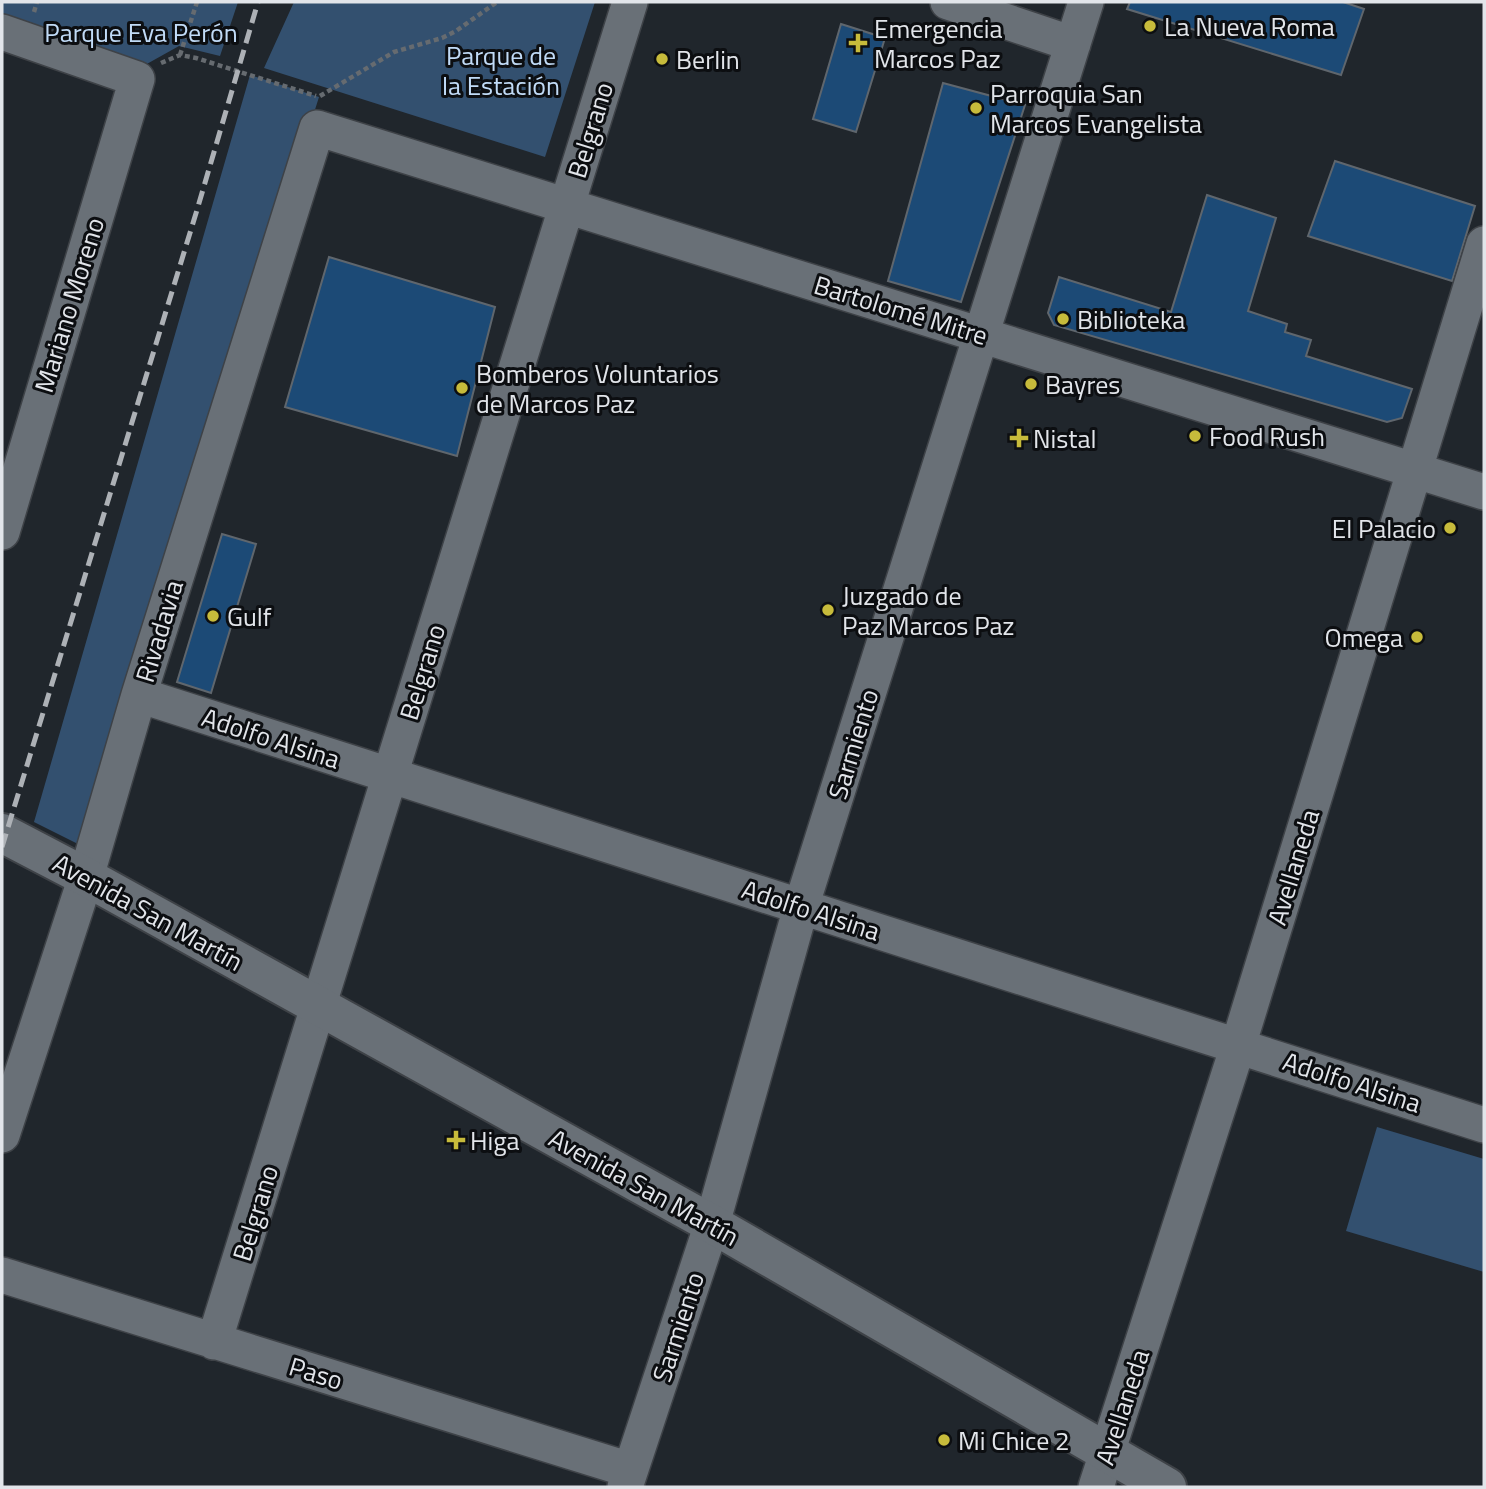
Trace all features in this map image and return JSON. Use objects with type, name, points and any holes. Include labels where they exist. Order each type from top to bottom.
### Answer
[{"type":"main road","name":"Avenida San Martín","points":[[4,834],[712,1224],[1102,1470],[1167,1487]]},
{"type":"street","name":"Belgrano","points":[[214,1342],[630,2]]},
{"type":"street","points":[[948,2],[1073,44]]},
{"type":"street","name":"Sarmiento","points":[[628,1479],[712,1224],[801,907],[1086,2]]},
{"type":"street","points":[[2,32],[137,79]]},
{"type":"street","name":"Mariano Moreno","points":[[2,532],[137,79]]},
{"type":"street","name":"Bartolomé Mitre","points":[[318,112],[567,205],[1484,492]]},
{"type":"street","name":"Rivadavia","points":[[2,1135],[86,877],[139,695],[318,112]]},
{"type":"street","name":"Avellaneda","points":[[1102,1470],[1238,1046],[1484,244]]},
{"type":"street","name":"Adolfo Alsina","points":[[139,695],[1484,1125]]},
{"type":"street","name":"Paso","points":[[2,1275],[628,1479]]},
{"type":"path","points":[[180,55],[197,2]]},
{"type":"path","points":[[137,79],[168,59],[180,55],[196,58],[318,112],[394,52],[457,31],[497,2]]},
{"type":"green space","name":"Parque Eva Perón","points":[[2,2],[238,2],[220,56],[179,46],[145,65],[2,18]]},
{"type":"green space","name":"Parque de la Estación","points":[[294,2],[595,2],[545,157],[264,68]]},
{"type":"green space","points":[[250,75],[319,97],[82,846],[34,822]]},
{"type":"green space","points":[[1377,1127],[1484,1159],[1484,1272],[1346,1231]]},
{"type":"building","points":[[1130,2],[1343,2],[1364,9],[1341,75],[1127,9]]},
{"type":"building","points":[[841,24],[885,38],[856,132],[813,119]]},
{"type":"building","points":[[943,83],[1025,105],[961,302],[888,281]]},
{"type":"building","points":[[1335,161],[1475,206],[1452,281],[1308,236]]},
{"type":"building","points":[[1207,195],[1276,218],[1248,311],[1287,324],[1285,332],[1311,340],[1306,356],[1412,389],[1402,418],[1387,422],[1054,325],[1048,313],[1059,277],[1171,312]]},
{"type":"building","points":[[329,257],[495,307],[457,456],[285,407]]},
{"type":"building","points":[[222,534],[256,544],[211,693],[177,682]]},
{"type":"railway","points":[[2,847],[258,2]]},
{"type":"place","name":"La Nueva Roma","points":[[1150,26]]},
{"type":"place","name":"Emergencia Marcos Paz","points":[[858,43]]},
{"type":"place","name":"Berlin","points":[[662,59]]},
{"type":"place","name":"Parroquia San Marcos Evangelista","points":[[976,108]]},
{"type":"place","name":"Biblioteka","points":[[1063,319]]},
{"type":"place","name":"Bayres","points":[[1031,384]]},
{"type":"place","name":"Bomberos Voluntarios de Marcos Paz","points":[[462,388]]},
{"type":"place","name":"Food Rush","points":[[1195,436]]},
{"type":"place","name":"Nistal","points":[[1019,438]]},
{"type":"place","name":"El Palacio","points":[[1450,528]]},
{"type":"place","name":"Juzgado de Paz Marcos Paz","points":[[828,610]]},
{"type":"place","name":"Gulf","points":[[213,616]]},
{"type":"place","name":"Omega","points":[[1417,637]]},
{"type":"place","name":"Higa","points":[[456,1140]]},
{"type":"place","name":"Mi Chice 2","points":[[944,1440]]}]
